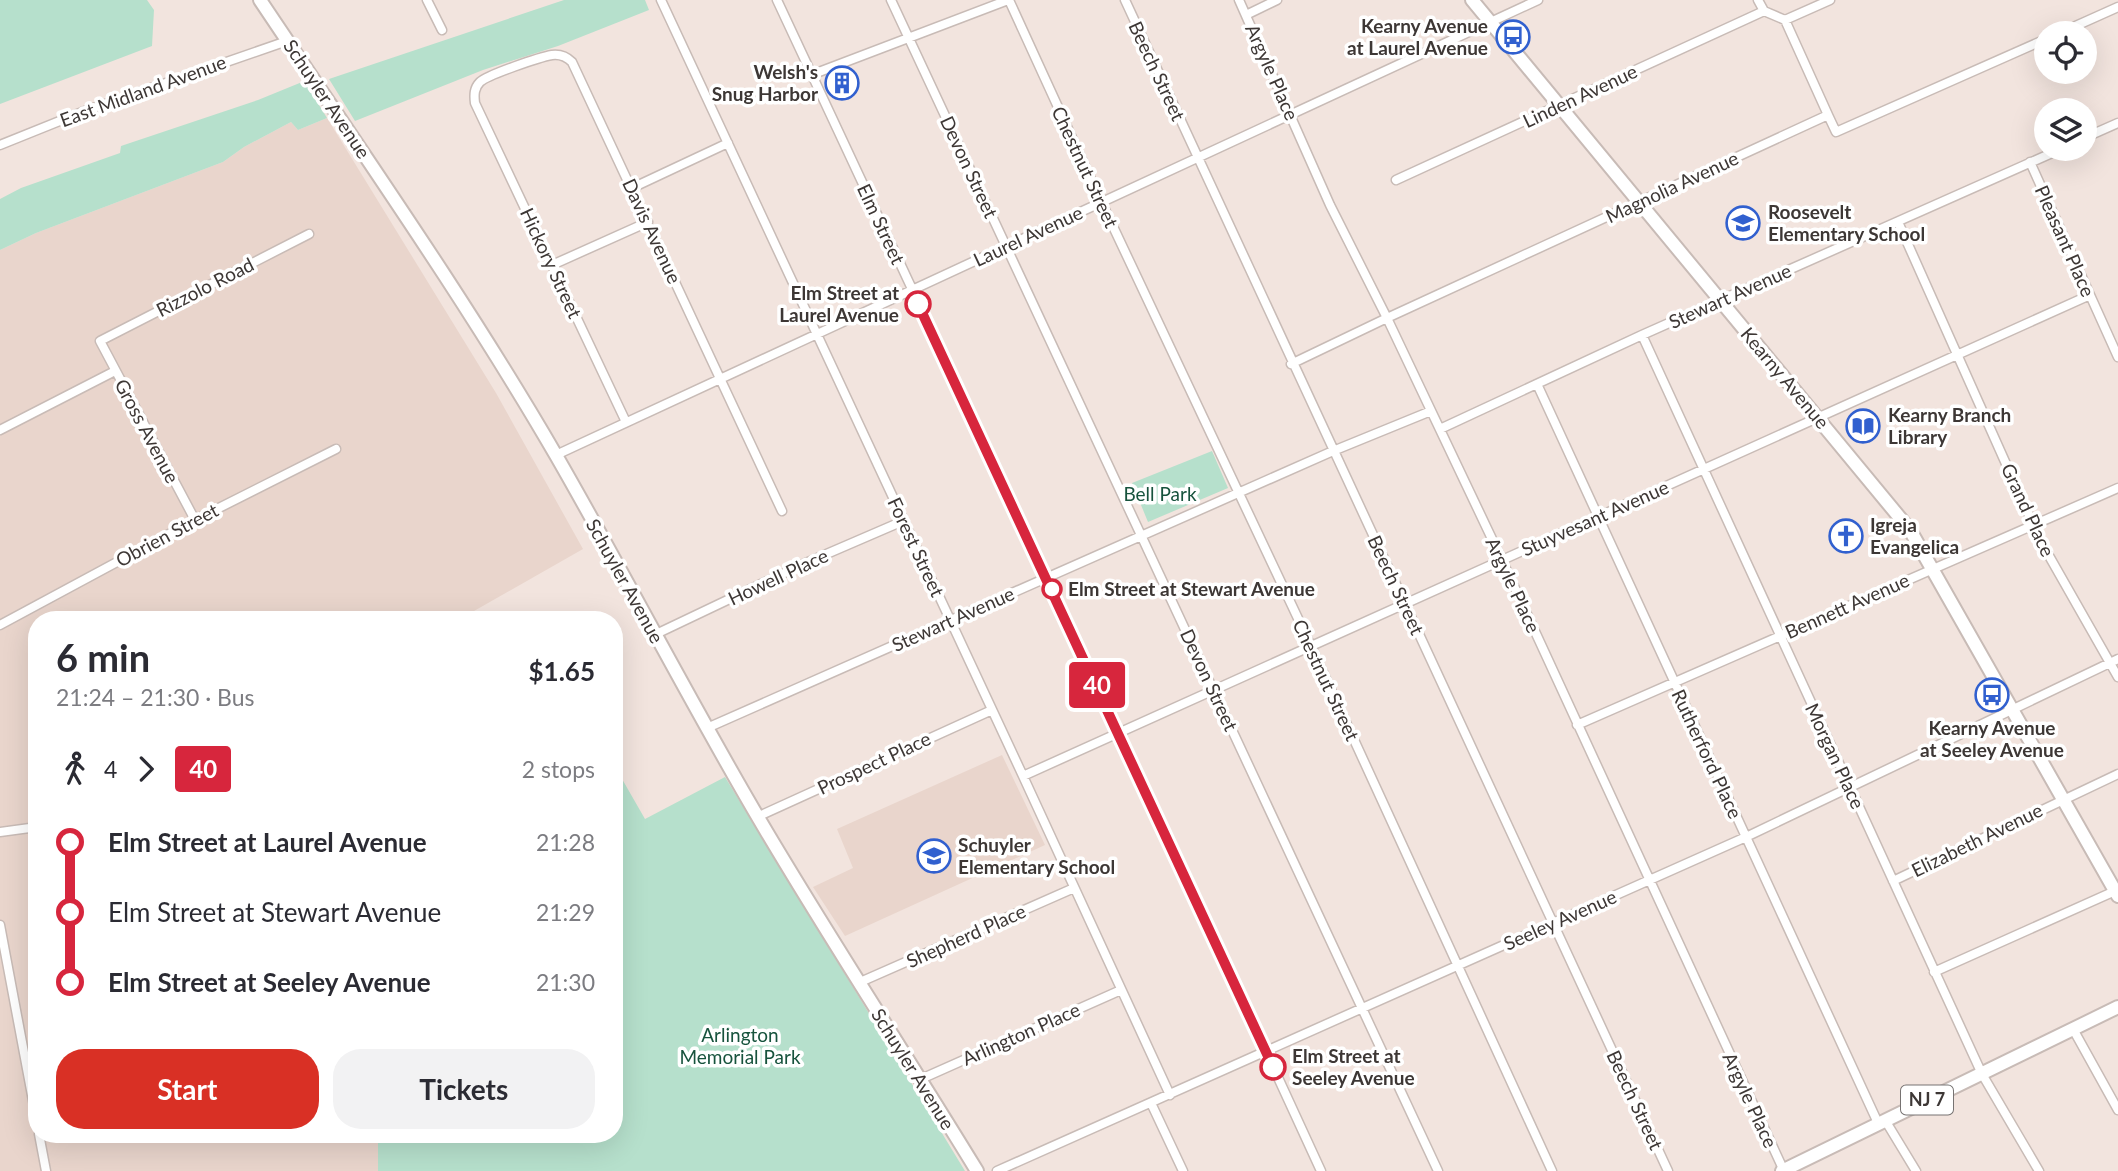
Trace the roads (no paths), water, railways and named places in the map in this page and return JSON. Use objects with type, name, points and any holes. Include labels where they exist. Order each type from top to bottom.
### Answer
[{"type":"main road","name":"Schuyler Avenue","points":[[260,0],[417,231],[556,455],[757,817],[977,1171]]},
{"type":"main road","name":"Kearny Avenue","points":[[1472,0],[1910,530],[2117,893]]},
{"type":"main road","name":"NJ 7","points":[[1783,1171],[2118,1007]]},
{"type":"street","points":[[426,0],[442,30]]},
{"type":"street","name":"Forest Street","points":[[661,0],[1170,1095]]},
{"type":"street","name":"Elm Street","points":[[777,0],[1321,1171]]},
{"type":"street","name":"Devon Street","points":[[891,0],[1438,1171]]},
{"type":"street","points":[[811,75],[1008,0]]},
{"type":"street","name":"Chestnut Street","points":[[1008,0],[1311,646],[1552,1171]]},
{"type":"street","name":"Beech Street","points":[[1125,0],[1291,364],[1668,1171]]},
{"type":"street","name":"Argyle Place","points":[[1239,0],[1330,205],[1502,560],[1783,1171]]},
{"type":"street","points":[[1246,15],[1278,0]]},
{"type":"street","name":"Laurel Avenue","points":[[556,455],[1538,0]]},
{"type":"street","points":[[1758,0],[1764,11],[1785,20],[1836,132],[2034,44]]},
{"type":"street","points":[[1785,20],[1830,0]]},
{"type":"street","points":[[2088,21],[2118,8]]},
{"type":"street","name":"Linden Avenue","points":[[1396,180],[1764,11]]},
{"type":"street","name":"East Midland Avenue","points":[[0,145],[82,112],[287,41]]},
{"type":"street","name":"Davis Avenue","points":[[475,103],[476,88],[489,76],[552,55],[568,58],[572,62],[782,511]]},
{"type":"street","name":"Hickory Street","points":[[475,103],[626,422]]},
{"type":"street","name":"Magnolia Avenue","points":[[1291,364],[1828,115]]},
{"type":"street","points":[[2097,132],[2118,123]]},
{"type":"street","points":[[632,188],[728,143]]},
{"type":"street","name":"Stewart Avenue","points":[[1440,429],[1642,335],[2034,160]]},
{"type":"street","name":"Pleasant Place","points":[[2030,162],[2118,357]]},
{"type":"street","points":[[552,265],[648,222]]},
{"type":"street","name":"Grand Place","points":[[1898,222],[2034,526],[2114,661],[2118,677]]},
{"type":"street","name":"Rizzolo Road","points":[[100,341],[309,234]]},
{"type":"street","name":"Stuyvesant Avenue","points":[[1023,775],[2090,295]]},
{"type":"street","name":"Morgan Place","points":[[1642,335],[1982,1074],[2039,1171]]},
{"type":"street","name":"Gross Avenue","points":[[100,341],[195,520]]},
{"type":"street","points":[[0,430],[115,371]]},
{"type":"street","name":"Rutherford Place","points":[[1537,384],[1746,837],[1882,1121],[1916,1171]]},
{"type":"street","name":"Stewart Avenue","points":[[706,728],[1333,451],[1431,411]]},
{"type":"street","name":"Obrien Street","points":[[0,625],[195,520],[336,449]]},
{"type":"street","name":"Bennett Avenue","points":[[1577,725],[2118,488]]},
{"type":"street","name":"Howell Place","points":[[654,635],[903,521]]},
{"type":"street","name":"Seeley Avenue","points":[[997,1171],[1746,837],[2114,661]]},
{"type":"street","name":"Prospect Place","points":[[757,817],[992,710]]},
{"type":"street","name":"Elizabeth Avenue","points":[[1893,881],[2118,774]]},
{"type":"street","points":[[0,832],[28,828]]},
{"type":"street","name":"Shepherd Place","points":[[858,983],[1074,888]]},
{"type":"street","points":[[1934,972],[2117,893]]},
{"type":"street","points":[[0,925],[28,1074]]},
{"type":"street","name":"Arlington Place","points":[[921,1079],[1121,990]]},
{"type":"street","points":[[2073,1030],[2118,1110]]},
{"type":"street","points":[[1151,1103],[1183,1171]]},
{"type":"street","points":[[41,1143],[46,1171]]},
{"type":"place","name":"Kearny Avenue at Laurel Avenue","points":[[1513,37]]},
{"type":"place","name":"Welsh's Snug Harbor","points":[[842,83]]},
{"type":"place","name":"Roosevelt Elementary School","points":[[1743,223]]},
{"type":"place","name":"Elm Street at Laurel Avenue","points":[[918,304]]},
{"type":"place","name":"Kearny Branch Library","points":[[1863,426]]},
{"type":"place","name":"Igreja Evangelica","points":[[1846,536]]},
{"type":"place","name":"Elm Street at Stewart Avenue","points":[[1052,589]]},
{"type":"place","name":"Kearny Avenue at Seeley Avenue","points":[[1992,695]]},
{"type":"place","name":"Schuyler Elementary School","points":[[934,856]]},
{"type":"place","name":"Elm Street at Seeley Avenue","points":[[1273,1067]]},
{"type":"park label","name":"Bell Park","points":[[1160,494]]},
{"type":"park label","name":"Arlington Memorial Park","points":[[740,1046]]}]
